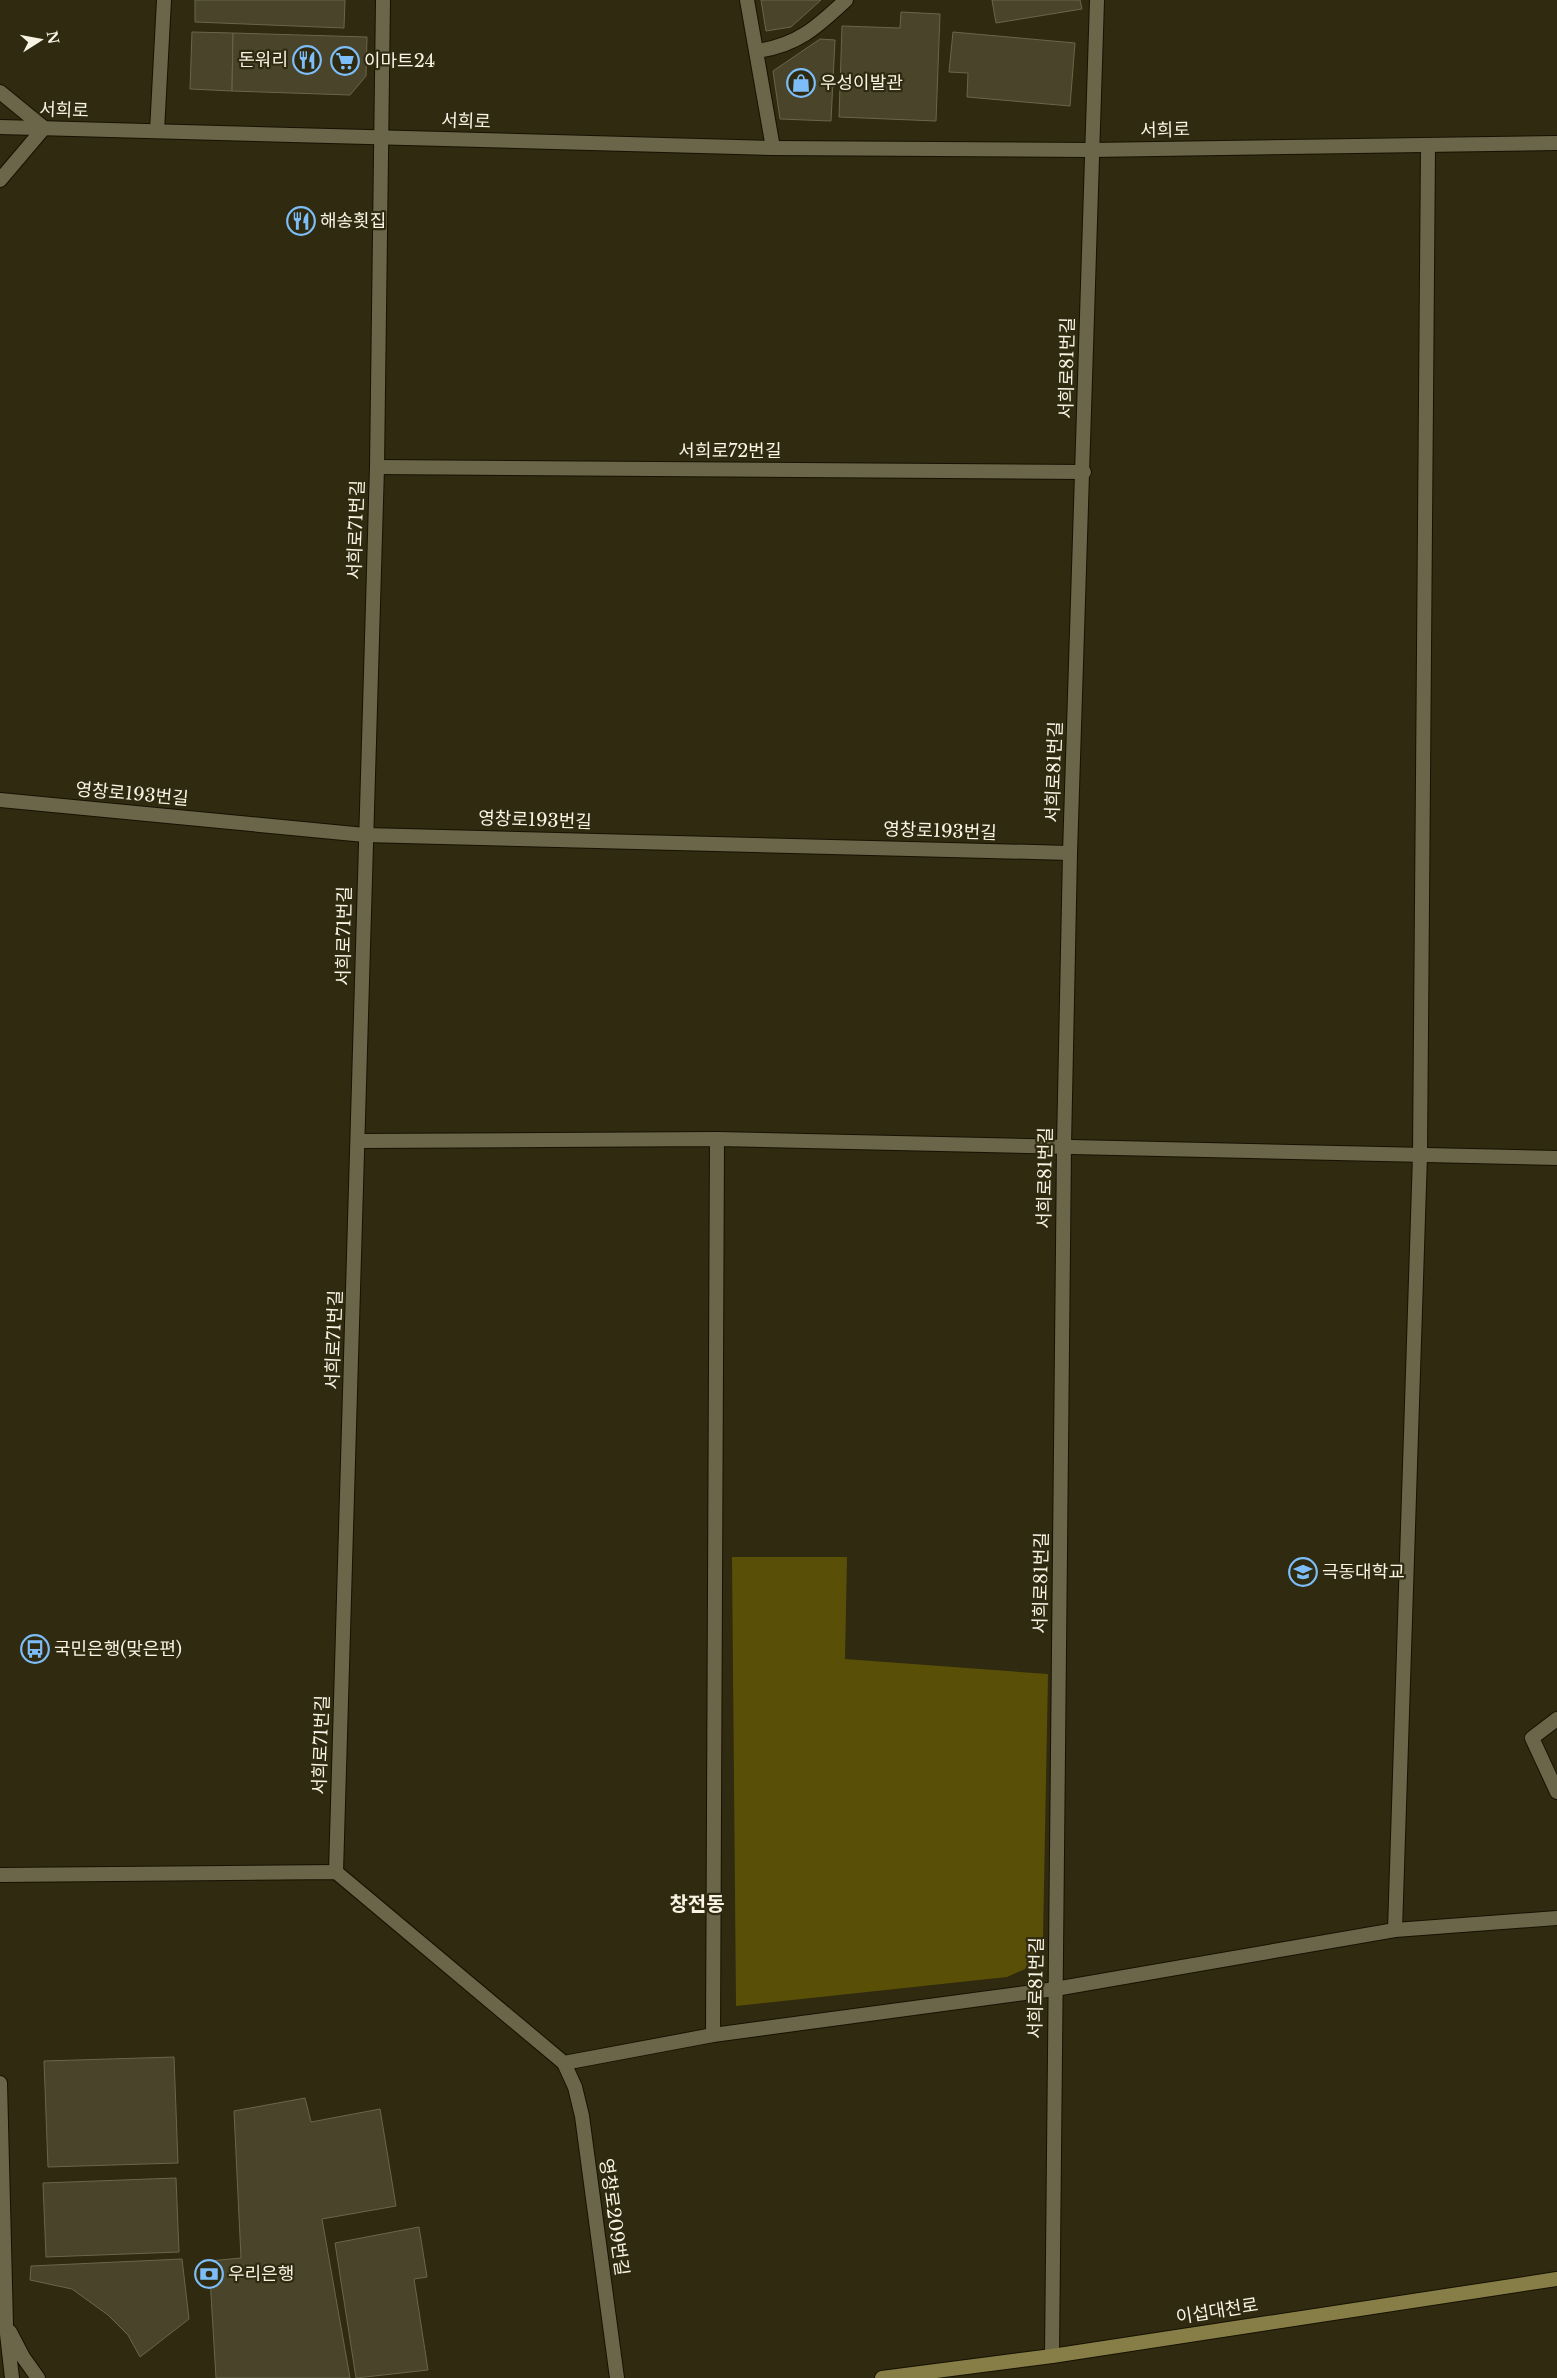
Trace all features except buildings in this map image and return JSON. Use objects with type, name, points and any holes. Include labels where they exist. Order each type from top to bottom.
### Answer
[{"type":"main road","name":"이섭대천로","points":[[882,2378],[1052,2356],[1557,2278]]},
{"type":"street","points":[[157,131],[164,0]]},
{"type":"street","name":"서희로71번길","points":[[336,1872],[359,1141],[365,835],[377,467],[384,0]]},
{"type":"street","points":[[747,0],[773,148]]},
{"type":"street","points":[[756,51],[774,49],[804,37],[846,0]]},
{"type":"street","name":"서희로81번길","points":[[1052,2356],[1064,1146],[1070,853],[1084,472],[1091,150],[1097,0]]},
{"type":"street","points":[[0,92],[44,128],[0,180]]},
{"type":"street","name":"서희로","points":[[0,127],[773,148],[1091,150],[1557,143]]},
{"type":"street","points":[[1396,1930],[1420,1155],[1428,146]]},
{"type":"street","name":"서희로72번길","points":[[377,467],[1084,472]]},
{"type":"street","name":"영창로193번길","points":[[0,800],[365,835],[1070,853]]},
{"type":"street","points":[[359,1141],[718,1139],[1557,1158]]},
{"type":"street","points":[[714,2035],[718,1139]]},
{"type":"street","points":[[1557,1718],[1532,1738],[1557,1792]]},
{"type":"street","points":[[0,1875],[336,1872],[564,2063],[714,2035],[1055,1989],[1396,1930],[1557,1918]]},
{"type":"street","name":"영창로209번길","points":[[564,2063],[574,2087],[582,2116],[617,2378]]},
{"type":"street","points":[[0,2083],[6,2325],[12,2378]]},
{"type":"street","points":[[6,2325],[23,2358],[38,2378]]},
{"type":"shaded area","points":[[732,1557],[847,1557],[845,1659],[1048,1674],[1043,1939],[1025,1969],[1007,1977],[736,2006]]},
{"type":"place","name":"돈워리","points":[[307,60]]},
{"type":"place","name":"이마트24","points":[[345,61]]},
{"type":"place","name":"우성이발관","points":[[801,83]]},
{"type":"place","name":"해송횟집","points":[[301,221]]},
{"type":"place","name":"극동대학교","points":[[1303,1572]]},
{"type":"place","name":"국민은행(맞은편)","points":[[35,1649]]},
{"type":"place","name":"우리은행","points":[[209,2274]]},
{"type":"district","name":"창전동","points":[[697,1904]]}]
